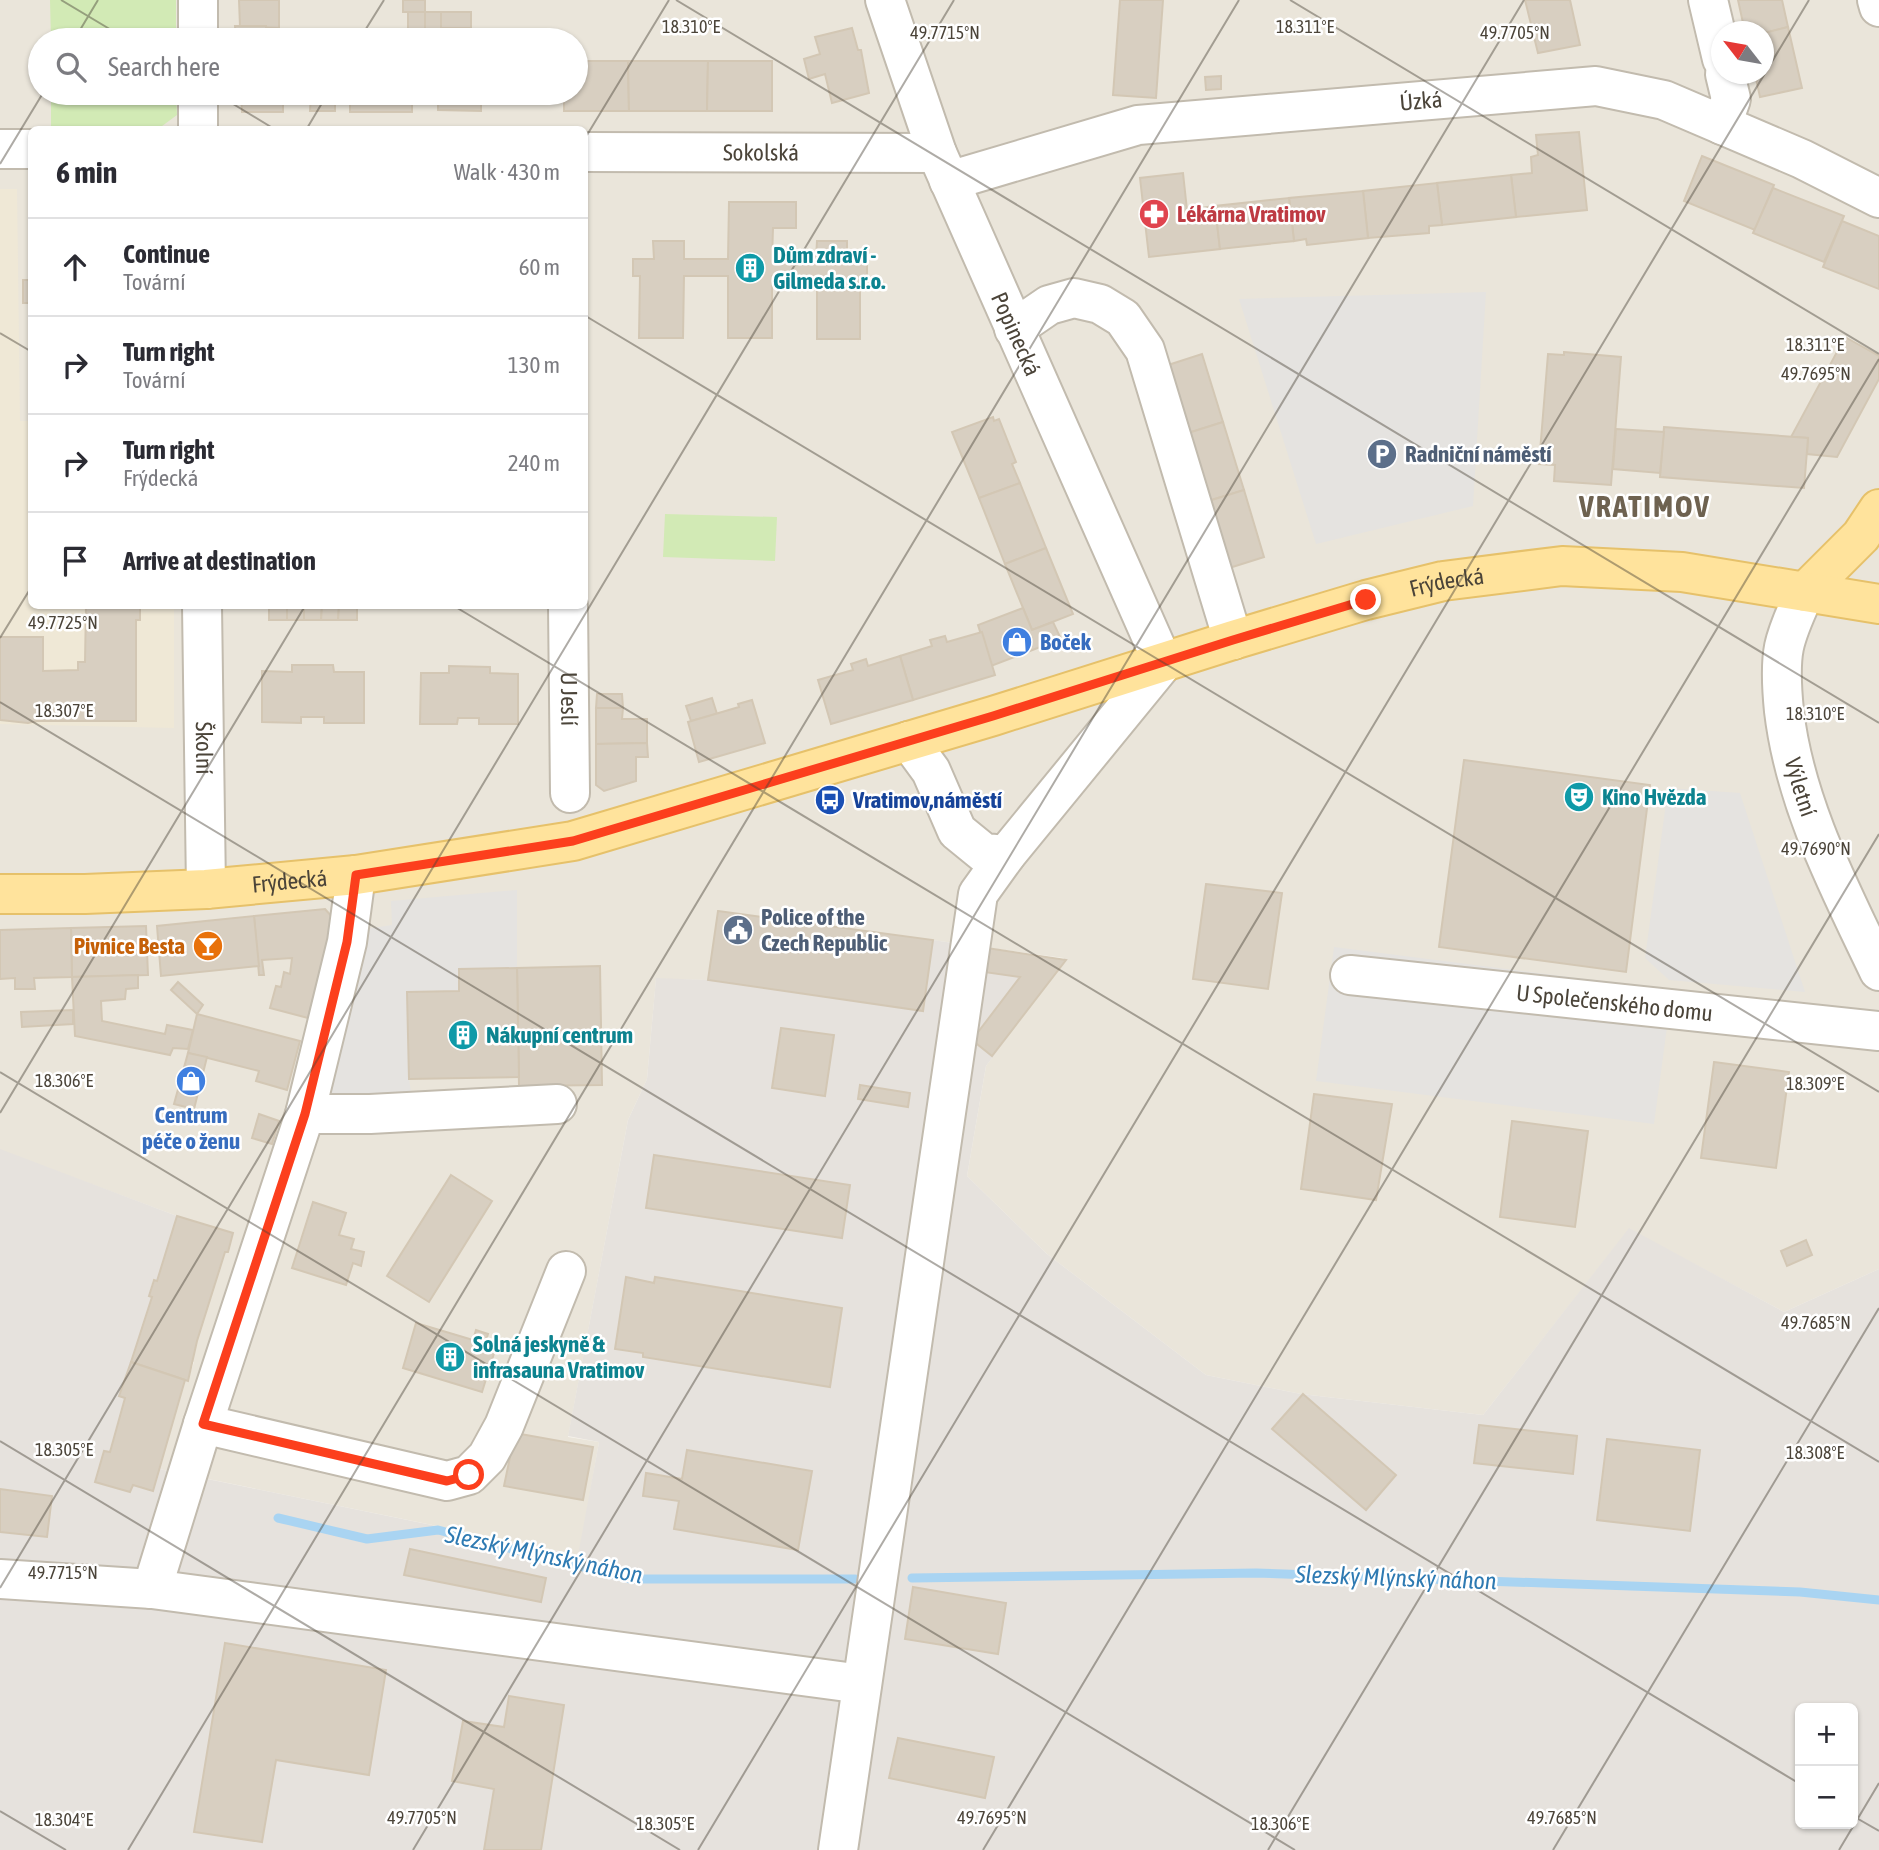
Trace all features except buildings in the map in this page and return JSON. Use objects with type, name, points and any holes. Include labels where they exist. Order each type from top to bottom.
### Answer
[{"type":"main road","points":[[1805,592],[1861,536],[1879,509]]},
{"type":"main road","name":"Frýdecká","points":[[0,894],[206,889],[356,875],[573,841],[1366,600],[1443,581],[1562,566],[1682,572],[1879,604]]},
{"type":"street","points":[[198,0],[198,28]]},
{"type":"street","name":"Popinecká","points":[[885,0],[943,167],[1163,663]]},
{"type":"street","points":[[1708,0],[1713,21]]},
{"type":"street","points":[[1877,0],[1879,7]]},
{"type":"street","points":[[1722,125],[1731,99],[1727,84]]},
{"type":"street","name":"Úzká","points":[[943,167],[1138,125],[1596,86],[1664,100],[1802,159],[1879,198]]},
{"type":"street","points":[[198,105],[198,126]]},
{"type":"street","points":[[0,149],[28,149]]},
{"type":"street","name":"Sokolská","points":[[588,152],[943,167]]},
{"type":"street","points":[[1014,329],[1049,305],[1074,298],[1100,304],[1123,318],[1145,350],[1233,640]]},
{"type":"street","name":"Výletní","points":[[1805,592],[1784,649],[1783,700],[1794,771],[1826,859],[1879,971]]},
{"type":"street","name":"Školní","points":[[202,609],[206,889]]},
{"type":"street","name":"U Jeslí","points":[[568,609],[570,793]]},
{"type":"street","points":[[838,1850],[978,894],[1006,855],[1163,663]]},
{"type":"street","points":[[909,741],[931,771],[957,831],[984,853],[1006,855]]},
{"type":"street","points":[[152,1589],[305,1114],[347,942],[356,875]]},
{"type":"street","name":"U Společenského domu","points":[[1350,975],[1879,1031]]},
{"type":"street","points":[[305,1114],[370,1114],[557,1104]]},
{"type":"street","points":[[203,1424],[447,1481],[469,1475],[487,1457],[504,1426],[566,1271]]},
{"type":"street","points":[[0,1581],[152,1589],[862,1684]]},
{"type":"shaded area","points":[[0,0],[1879,0],[1879,1269],[1784,1312],[1629,1229],[1483,1415],[1301,1394],[1206,1375],[1047,1254],[967,1176],[986,1066],[1064,958],[718,911],[708,980],[656,979],[647,1079],[628,1120],[568,1437],[599,1442],[579,1555],[159,1469],[185,1380],[188,1380],[194,1362],[191,1361],[218,1272],[233,1233],[177,1216],[0,1150]]},
{"type":"shaded area","points":[[0,189],[17,189],[20,421],[28,421],[28,609],[174,609],[174,728],[0,724]]},
{"type":"shaded area","name":"Radniční náměstí","points":[[1486,292],[1473,506],[1316,544],[1239,299]]},
{"type":"shaded area","points":[[1668,788],[1740,793],[1805,992],[1669,980],[1645,958]]},
{"type":"shaded area","points":[[517,890],[517,968],[459,969],[459,991],[407,992],[411,1092],[323,1097],[366,929],[392,925],[391,901]]},
{"type":"shaded area","points":[[933,940],[1066,960],[986,1066],[967,1176],[1047,1254],[1206,1375],[1301,1394],[1483,1415],[1629,1228],[1784,1312],[1879,1269],[1879,1850],[0,1850],[0,1149],[177,1216],[157,1281],[153,1280],[149,1295],[152,1297],[120,1396],[125,1398],[110,1452],[104,1451],[96,1482],[130,1492],[133,1485],[159,1469],[578,1555],[599,1442],[568,1436],[628,1120],[647,1079],[656,978],[708,980],[923,1011]]},
{"type":"shaded area","points":[[1334,947],[1672,990],[1654,1124],[1316,1081]]},
{"type":"green space","points":[[50,0],[176,0],[176,28],[51,28]]},
{"type":"green space","points":[[51,105],[177,105],[177,115],[162,126],[51,126]]},
{"type":"green space","points":[[665,514],[777,517],[775,561],[663,557]]},
{"type":"waterway","name":"Slezský Mlýnský náhon","points":[[278,1518],[367,1539],[438,1530],[630,1579],[855,1579]]},
{"type":"waterway","name":"Slezský Mlýnský náhon","points":[[912,1578],[1256,1573],[1800,1592],[1879,1600]]},
{"type":"place","name":"Lékárna Vratimov","points":[[1154,214]]},
{"type":"place","name":"Dům zdraví - Gilmeda s.r.o.","points":[[750,268]]},
{"type":"place","name":"Radniční náměstí","points":[[1382,454]]},
{"type":"place","name":"Boček","points":[[1017,642]]},
{"type":"place","name":"Kino Hvězda","points":[[1579,797]]},
{"type":"place","name":"Vratimov,náměstí","points":[[830,800]]},
{"type":"place","name":"Police of the Czech Republic","points":[[738,930]]},
{"type":"place","name":"Pivnice Besta","points":[[208,946]]},
{"type":"place","name":"Nákupní centrum","points":[[463,1035]]},
{"type":"place","name":"Centrum péče o ženu","points":[[191,1081]]},
{"type":"place","name":"Solná jeskyně & infrasauna Vratimov","points":[[450,1357]]},
{"type":"district","name":"VRATIMOV","points":[[1645,507]]},
{"type":"route","points":[[469,1475],[447,1481],[203,1424],[305,1114],[347,942],[356,875],[573,841],[993,716],[1366,600]]}]
